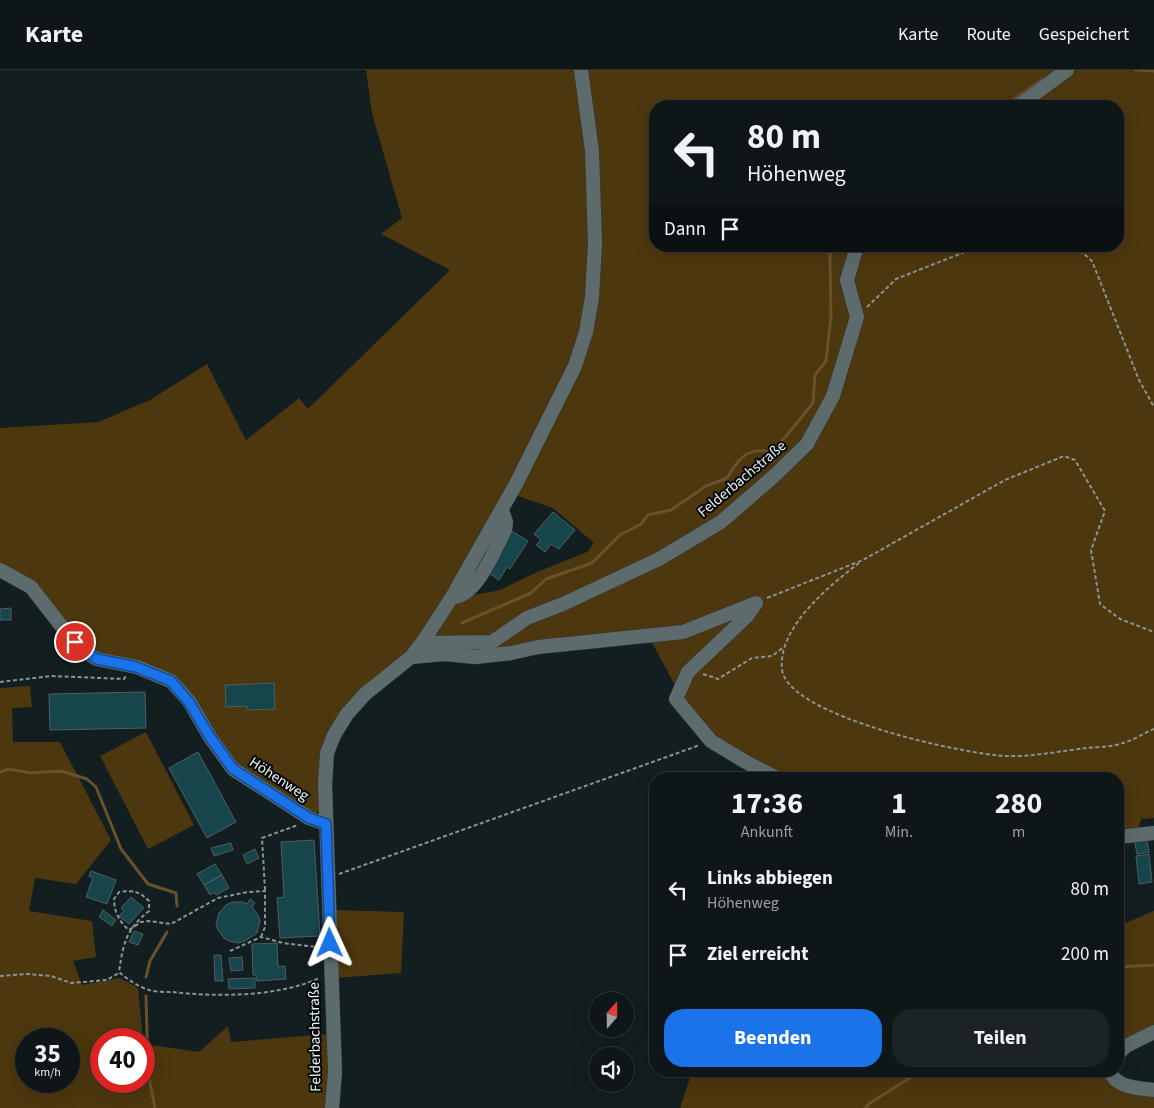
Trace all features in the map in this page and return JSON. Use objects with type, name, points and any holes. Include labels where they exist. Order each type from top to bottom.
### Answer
[{"type":"street","name":"Felderbachstraße","points":[[332,1108],[335,1072],[325,972],[328,878],[320,822],[327,753],[334,735],[347,714],[365,694],[411,657],[452,597],[518,482],[575,366],[586,332],[592,297],[595,244],[592,151],[581,70]]},
{"type":"street","points":[[1026,100],[1068,70]]},
{"type":"street","points":[[855,252],[847,280],[858,317]]},
{"type":"street","name":"Felderbachstraße","points":[[422,643],[492,642],[527,618],[563,604],[658,559],[721,522],[807,444],[833,396],[858,317]]},
{"type":"street","name":"Höhenweg","points":[[0,570],[31,587],[66,632],[84,651],[97,659],[136,667],[171,681],[189,702],[210,737],[233,769],[309,818],[320,822]]},
{"type":"street","points":[[411,657],[445,654],[475,657],[511,653],[538,647],[683,632],[756,603]]},
{"type":"street","points":[[756,603],[747,616],[688,672],[676,699],[711,741],[765,772]]},
{"type":"street","points":[[1124,836],[1154,833]]},
{"type":"street","points":[[1124,1048],[1154,1032]]},
{"type":"street","points":[[1112,1077],[1120,1084],[1154,1090]]},
{"type":"path","points":[[858,317],[896,279],[961,252]]},
{"type":"path","points":[[1083,252],[1092,260],[1139,380],[1154,407]]},
{"type":"path","points":[[756,603],[862,560],[1005,480],[1064,456],[1075,460],[1105,510],[1091,550],[1100,604],[1120,619],[1154,632]]},
{"type":"path","points":[[862,560],[832,583],[810,605],[787,636],[784,647],[782,670],[789,685],[823,708],[884,731],[944,747],[1007,756],[1122,744],[1154,729]]},
{"type":"path","points":[[702,674],[718,679],[752,658],[772,656],[784,647]]},
{"type":"path","points":[[0,682],[52,676],[124,679],[136,667]]},
{"type":"path","points":[[328,878],[711,741]]},
{"type":"path","points":[[261,937],[265,927],[262,838],[320,822]]},
{"type":"path","points":[[0,976],[26,974],[51,976],[71,982],[107,980],[119,972],[129,930],[149,911],[149,901],[143,895],[132,890],[119,892],[114,898],[116,912],[129,930]]},
{"type":"path","points":[[129,930],[141,922],[148,921],[171,924],[218,898],[248,892],[265,891]]},
{"type":"path","points":[[119,972],[148,990],[212,995],[272,991],[307,984],[325,972],[317,948],[283,943],[261,937],[230,951]]},
{"type":"shaded area","points":[[366,70],[577,70],[583,102],[589,232],[588,282],[583,320],[571,361],[547,413],[454,585],[411,650],[349,704],[333,723],[322,753],[321,810],[314,814],[236,765],[191,697],[97,655],[54,609],[0,567],[0,428],[98,422],[150,400],[207,364],[246,440],[299,398],[308,409],[450,270],[381,234],[402,218],[372,113]]},
{"type":"shaded area","points":[[587,70],[1154,70],[1154,818],[1143,819],[1142,817],[1138,829],[1124,832],[1124,772],[772,772],[714,739],[688,710],[646,631],[509,650],[423,653],[459,598],[500,590],[535,573],[587,552],[594,543],[553,508],[515,495],[591,332],[594,118]]},
{"type":"shaded area","points":[[30,686],[32,707],[12,708],[13,742],[60,742],[111,840],[76,884],[35,878],[29,911],[92,921],[96,957],[73,961],[82,985],[120,978],[138,988],[142,1028],[90,1028],[90,1093],[155,1093],[155,1046],[199,1052],[228,1026],[231,1042],[328,1034],[331,1075],[327,1108],[0,1108],[0,688]]},
{"type":"shaded area","points":[[146,732],[194,825],[148,849],[100,756]]},
{"type":"shaded area","points":[[335,910],[404,912],[401,973],[336,978]]},
{"type":"shaded area","points":[[1154,911],[1154,1027],[1124,1043],[1124,924]]},
{"type":"shaded area","points":[[690,1077],[1107,1077],[1117,1086],[1154,1094],[1154,1108],[680,1108]]},
{"type":"building","points":[[553,512],[575,530],[559,549],[551,544],[545,552],[536,545],[541,540],[534,534]]},
{"type":"building","points":[[510,530],[528,541],[510,569],[507,567],[499,580],[486,571]]},
{"type":"building","points":[[11,608],[11,620],[0,620],[0,609]]},
{"type":"building","points":[[274,683],[275,709],[247,710],[247,706],[226,707],[225,685]]},
{"type":"building","points":[[145,692],[146,728],[50,730],[49,694]]},
{"type":"building","points":[[198,752],[236,822],[207,838],[169,768]]},
{"type":"building","points":[[1146,836],[1149,852],[1137,854],[1134,838]]},
{"type":"building","points":[[314,840],[320,936],[280,938],[277,898],[284,897],[281,842]]},
{"type":"building","points":[[231,843],[233,850],[214,856],[211,848]]},
{"type":"building","points":[[255,849],[259,858],[247,864],[243,855]]},
{"type":"building","points":[[1149,854],[1152,882],[1139,884],[1136,856]]},
{"type":"building","points":[[215,864],[222,875],[204,885],[197,874]]},
{"type":"building","points":[[91,871],[116,880],[107,904],[86,897],[93,878],[89,876]]},
{"type":"building","points":[[222,875],[229,888],[216,895],[215,892],[210,895],[204,885]]},
{"type":"building","points":[[131,897],[144,908],[129,924],[119,916],[124,910],[121,908]]},
{"type":"building","points":[[250,899],[255,903],[252,907],[260,921],[257,933],[239,943],[229,941],[218,930],[216,924],[219,913],[226,905],[232,902],[247,904]]},
{"type":"building","points":[[103,910],[116,920],[112,926],[99,917]]},
{"type":"building","points":[[134,931],[143,934],[138,945],[129,942]]},
{"type":"building","points":[[277,943],[278,967],[285,966],[286,979],[257,981],[256,975],[253,975],[252,944]]},
{"type":"building","points":[[214,955],[221,955],[223,981],[215,981]]},
{"type":"building","points":[[242,957],[243,970],[231,971],[229,958]]},
{"type":"building","points":[[255,978],[255,988],[229,989],[228,979]]},
{"type":"waterway","points":[[1135,70],[1154,71]]},
{"type":"waterway","points":[[1013,100],[1043,79]]},
{"type":"waterway","points":[[462,623],[531,593],[546,579],[592,563],[620,535],[641,524],[648,515],[671,510],[706,486],[727,478],[736,464],[745,455],[757,451],[773,452],[813,403],[815,375],[826,361],[831,317],[831,252]]},
{"type":"waterway","points":[[0,772],[8,769],[31,773],[61,771],[87,779],[96,787],[121,849],[148,884],[176,893],[177,906]]},
{"type":"waterway","points":[[146,977],[150,961],[167,932]]},
{"type":"waterway","points":[[1124,967],[1154,965]]},
{"type":"waterway","points":[[146,996],[148,1072],[155,1108]]},
{"type":"waterway","points":[[865,1108],[911,1077]]},
{"type":"route","points":[[75,642],[84,651],[97,659],[136,667],[171,681],[189,702],[210,737],[233,769],[309,818],[326,824],[330,943]]}]
